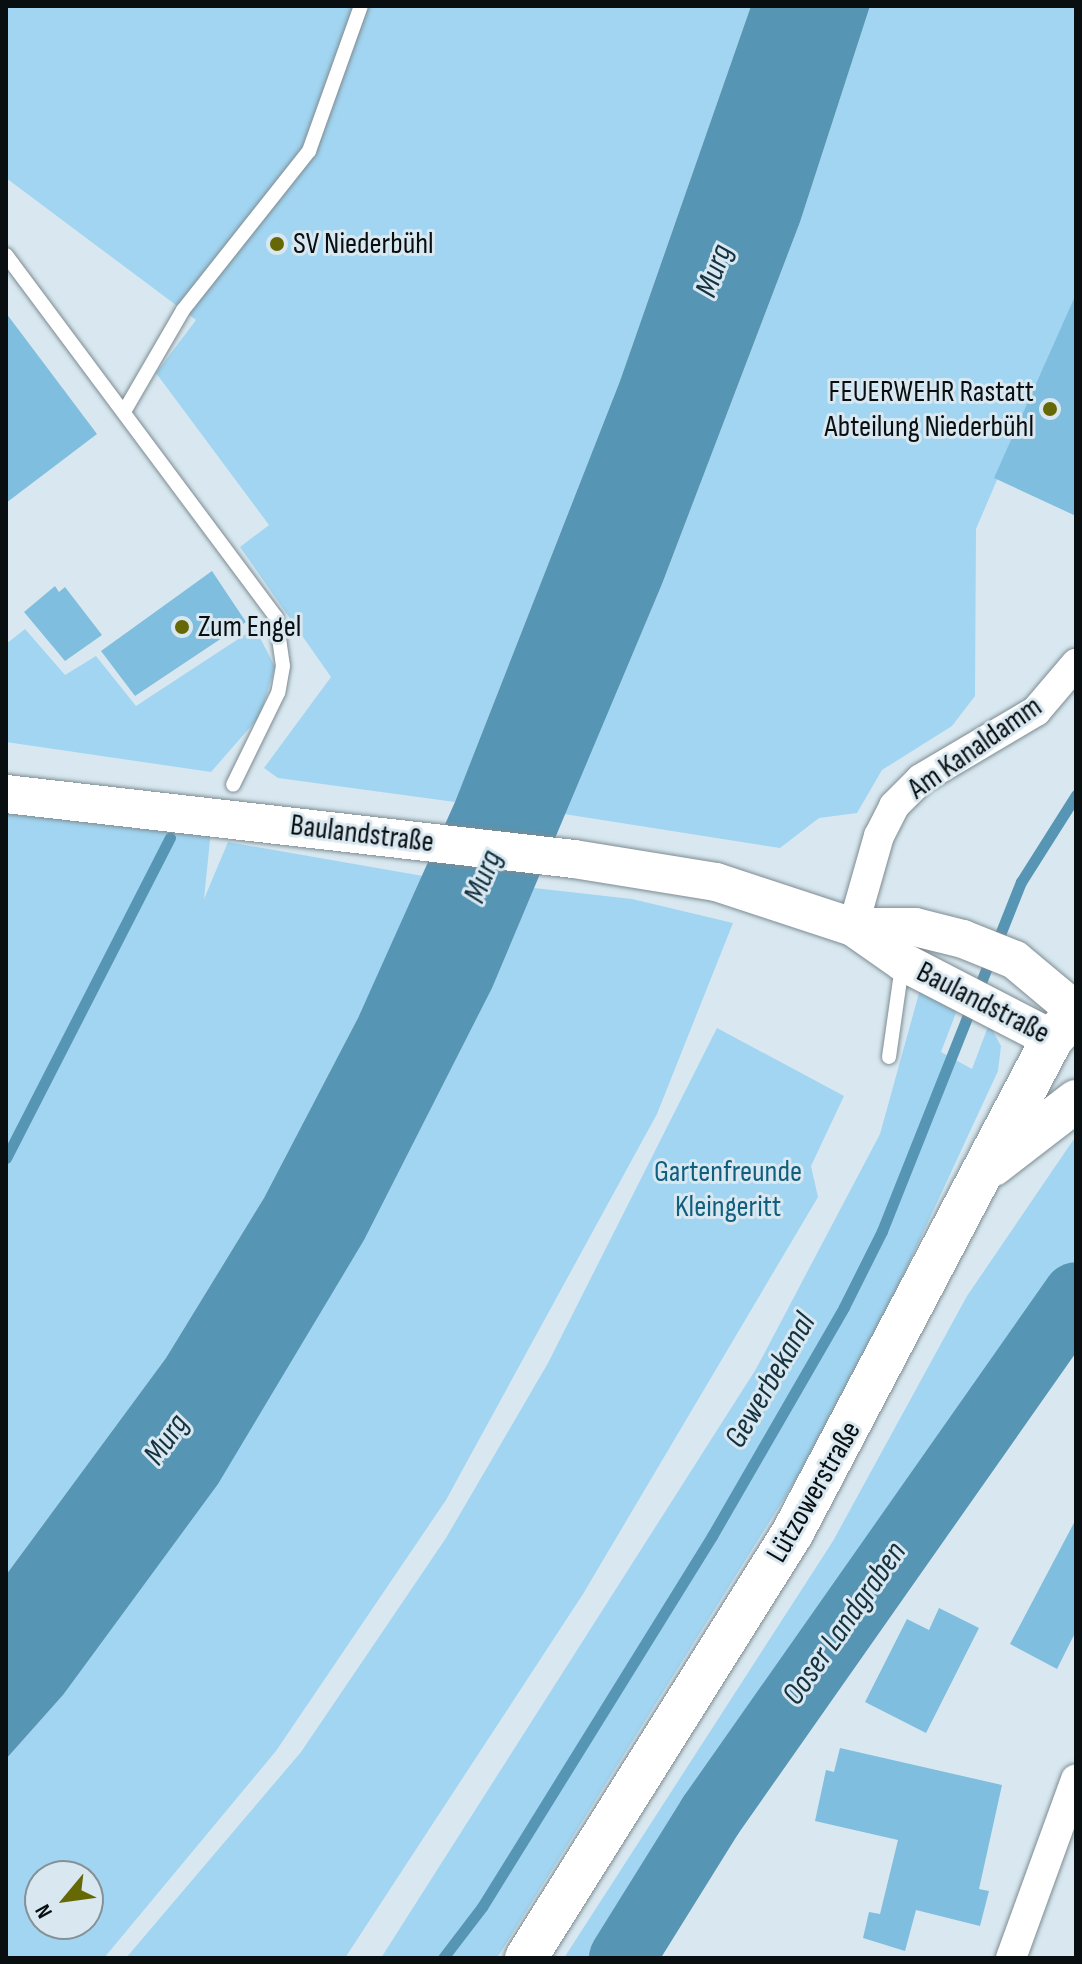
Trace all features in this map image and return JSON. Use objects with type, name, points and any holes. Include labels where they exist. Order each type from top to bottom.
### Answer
[{"type":"main road","name":"Lützowerstraße","points":[[526,1958],[793,1532],[983,1173],[1070,1028]]},
{"type":"main road","points":[[983,1173],[1076,1101]]},
{"type":"street","name":"Am Kanaldamm","points":[[853,927],[879,836],[894,806],[921,779],[1036,711],[1076,664]]},
{"type":"street","name":"Baulandstraße","points":[[6,794],[574,859],[716,882],[909,944],[963,939],[1015,960],[1070,1028]]},
{"type":"street","name":"Baulandstraße","points":[[909,944],[938,981],[990,1007],[1070,1028]]},
{"type":"street","points":[[1011,1958],[1076,1779]]},
{"type":"lane","points":[[125,410],[183,310],[309,151],[361,6]]},
{"type":"lane","points":[[6,255],[125,410],[276,617],[283,666],[278,693],[233,785]]},
{"type":"lane","points":[[889,1057],[909,944]]},
{"type":"green space","points":[[6,6],[751,6],[620,381],[455,802],[278,778],[264,768],[331,677],[240,547],[269,525],[156,373],[196,320],[6,178]]},
{"type":"green space","points":[[870,6],[1076,6],[1076,295],[976,529],[975,696],[952,726],[882,770],[857,813],[819,818],[780,848],[564,814],[662,584],[800,222]]},
{"type":"green space","points":[[255,628],[275,667],[260,716],[211,772],[6,742],[6,644],[25,629],[65,675],[96,656],[136,706]]},
{"type":"green space","points":[[6,813],[211,830],[204,899],[228,842],[423,876],[358,1018],[264,1198],[166,1358],[6,1575]]},
{"type":"green space","points":[[534,888],[632,899],[733,923],[657,1114],[446,1500],[276,1751],[104,1958],[6,1958],[6,1759],[63,1695],[491,988]]},
{"type":"green space","points":[[921,986],[959,1005],[941,1052],[972,1069],[989,1024],[1001,1046],[998,1071],[883,1319],[800,1473],[497,1958],[381,1958],[756,1369],[880,1134]]},
{"type":"green space","name":"Gartenfreunde Kleingeritt","points":[[717,1028],[844,1096],[811,1166],[818,1197],[583,1594],[345,1958],[126,1958],[301,1752],[446,1538],[548,1363]]},
{"type":"green space","points":[[1076,1136],[1076,1330],[934,1539],[780,1745],[653,1958],[564,1958],[833,1541],[967,1296]]},
{"type":"water","name":"Murg","points":[[751,6],[870,6],[800,222],[662,584],[492,988],[364,1240],[218,1484],[63,1695],[6,1759],[6,1575],[166,1358],[264,1198],[358,1018],[455,802],[620,381]]},
{"type":"building","name":"FEUERWEHR Rastatt Abteilung Niederbühl","points":[[1076,294],[1076,516],[994,478]]},
{"type":"building","points":[[6,313],[97,434],[6,503]]},
{"type":"building","name":"Zum Engel","points":[[212,571],[246,622],[135,696],[101,651]]},
{"type":"building","points":[[55,586],[59,592],[65,587],[102,635],[65,661],[24,612]]},
{"type":"building","points":[[1076,1519],[1076,1631],[1057,1669],[1010,1644]]},
{"type":"building","points":[[939,1608],[979,1628],[926,1733],[865,1702],[907,1619],[929,1630]]},
{"type":"building","points":[[840,1748],[1002,1785],[979,1889],[989,1891],[980,1926],[916,1910],[905,1951],[863,1938],[869,1912],[880,1914],[898,1840],[815,1821],[826,1770],[834,1772]]},
{"type":"waterway","name":"Gewerbekanal","points":[[443,1958],[482,1907],[712,1536],[844,1307],[882,1231],[1021,882],[1076,795]]},
{"type":"waterway","points":[[6,1158],[170,838]]},
{"type":"waterway","name":"Ooser Landgraben","points":[[622,1958],[711,1815],[1076,1295]]},
{"type":"place","name":"SV Niederbühl","points":[[277,244]]},
{"type":"place","name":"FEUERWEHR Rastatt Abteilung Niederbühl","points":[[1050,409]]},
{"type":"place","name":"Zum Engel","points":[[182,627]]}]
